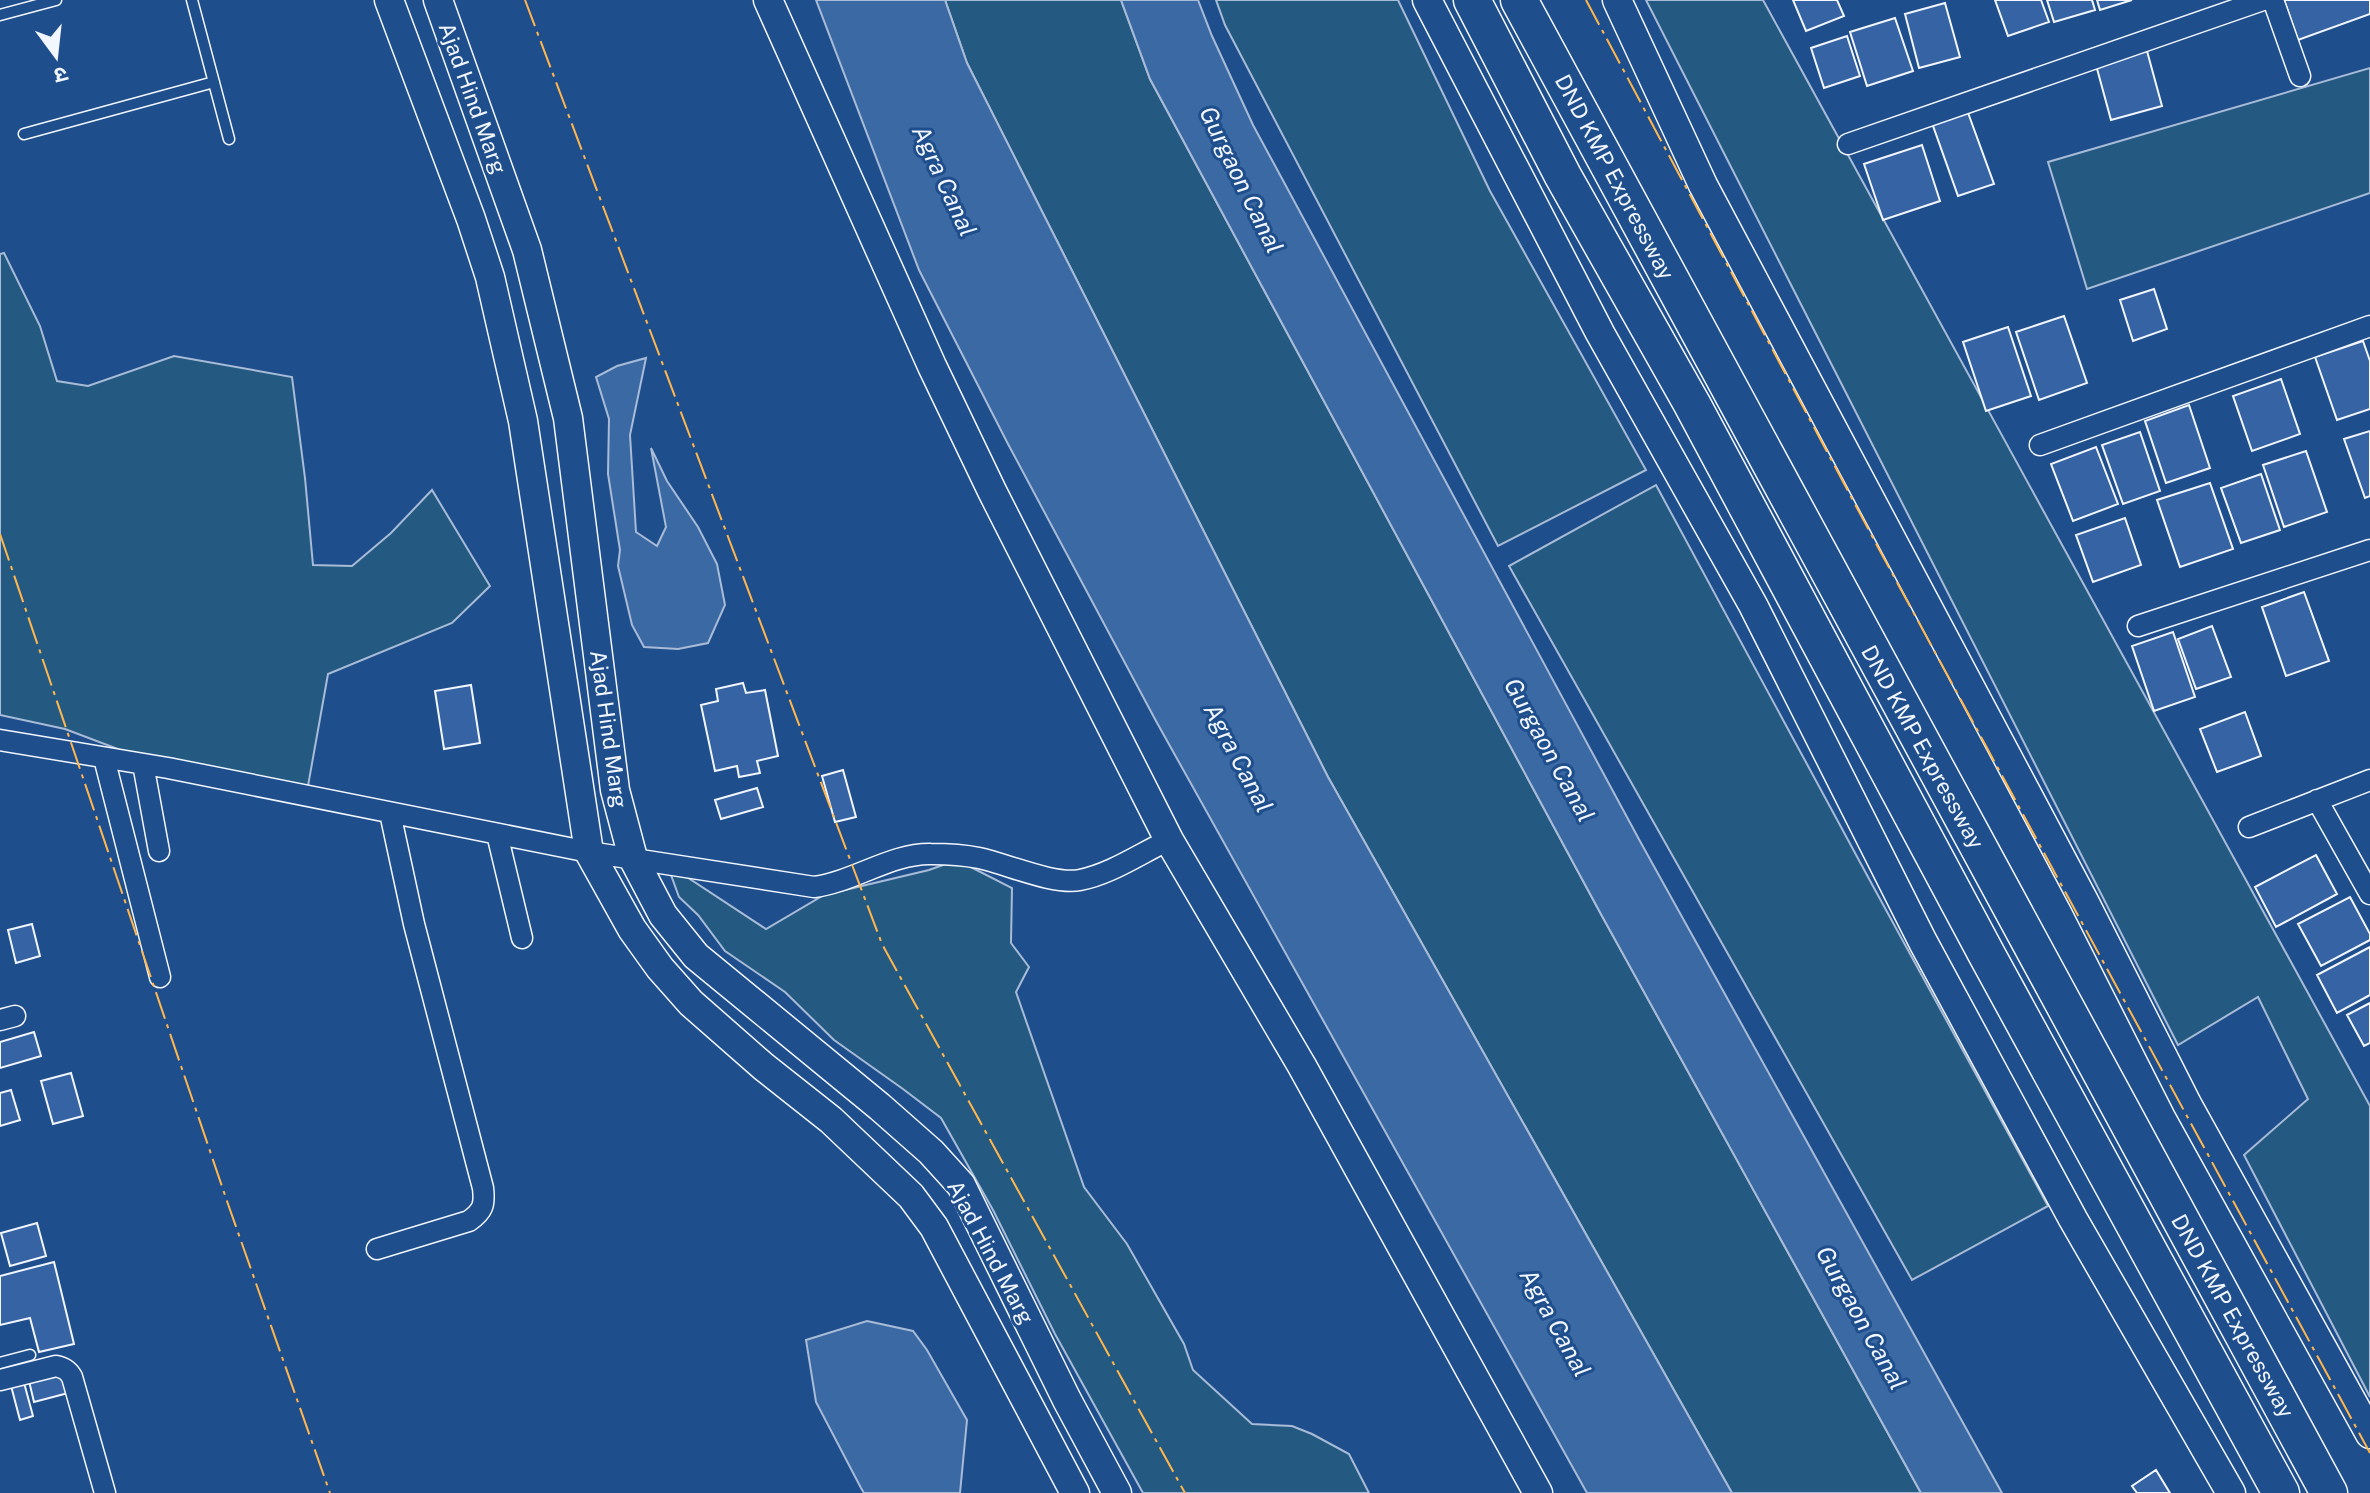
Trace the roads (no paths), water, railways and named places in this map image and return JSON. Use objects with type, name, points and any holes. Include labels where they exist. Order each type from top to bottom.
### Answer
[{"type":"highway","name":"DND KMP Expressway","points":[[1472,0],[1563,176],[1692,404],[1987,955],[2277,1486]]},
{"type":"highway","name":"DND KMP Expressway","points":[[1519,0],[2329,1493]]},
{"type":"street","points":[[389,0],[471,219],[496,306],[523,421],[589,852],[632,929],[660,968],[691,1003],[831,1120],[911,1196],[934,1227],[1075,1493]]},
{"type":"street","name":"Ajad Hind Marg","points":[[438,0],[527,250],[568,418],[615,790],[633,858],[663,915],[696,956],[880,1107],[931,1152],[961,1185],[1067,1400],[1117,1493]]},
{"type":"street","points":[[768,0],[913,324],[992,491],[1169,840],[1302,1066],[1538,1493]]},
{"type":"street","points":[[1427,0],[1600,333],[1753,605],[1923,942],[2073,1219],[2231,1493]]},
{"type":"street","points":[[1617,0],[1703,185],[2084,901],[2187,1104],[2370,1434]]},
{"type":"street","points":[[1848,144],[2263,0]]},
{"type":"street","points":[[2273,0],[2300,76]]},
{"type":"street","points":[[2040,445],[2370,326]]},
{"type":"street","points":[[2138,626],[2370,550]]},
{"type":"street","points":[[0,740],[143,764],[589,852],[814,887],[832,885],[912,855],[930,854],[976,858],[1060,880],[1079,880],[1101,874],[1169,840]]},
{"type":"street","points":[[104,758],[160,977]]},
{"type":"street","points":[[143,764],[159,851]]},
{"type":"street","points":[[2249,827],[2370,780]]},
{"type":"street","points":[[2317,800],[2370,894]]},
{"type":"street","points":[[377,1249],[469,1221],[481,1213],[485,1203],[414,924],[390,813]]},
{"type":"street","points":[[497,834],[522,938]]},
{"type":"street","points":[[0,1380],[56,1366],[69,1373],[105,1493]]},
{"type":"lane","points":[[0,15],[56,0]]},
{"type":"lane","points":[[192,0],[229,139]]},
{"type":"lane","points":[[24,134],[214,82]]},
{"type":"lane","points":[[0,1363],[30,1355]]},
{"type":"water","name":"Agra Canal","points":[[816,0],[945,0],[967,63],[1328,777],[1732,1493],[1587,1493],[1156,721],[1008,444],[919,270]]},
{"type":"water","name":"Gurgaon Canal","points":[[1121,0],[1198,0],[1253,125],[1641,843],[2002,1493],[1921,1493],[1602,916],[1150,79]]},
{"type":"water","points":[[646,358],[630,435],[636,532],[657,546],[666,527],[651,448],[667,481],[698,527],[717,564],[725,605],[708,643],[678,649],[644,647],[632,625],[618,566],[620,550],[608,474],[609,419],[596,377],[617,366]]},
{"type":"water","points":[[867,1321],[913,1331],[967,1420],[960,1493],[864,1493],[861,1488],[816,1402],[806,1340]]}]
